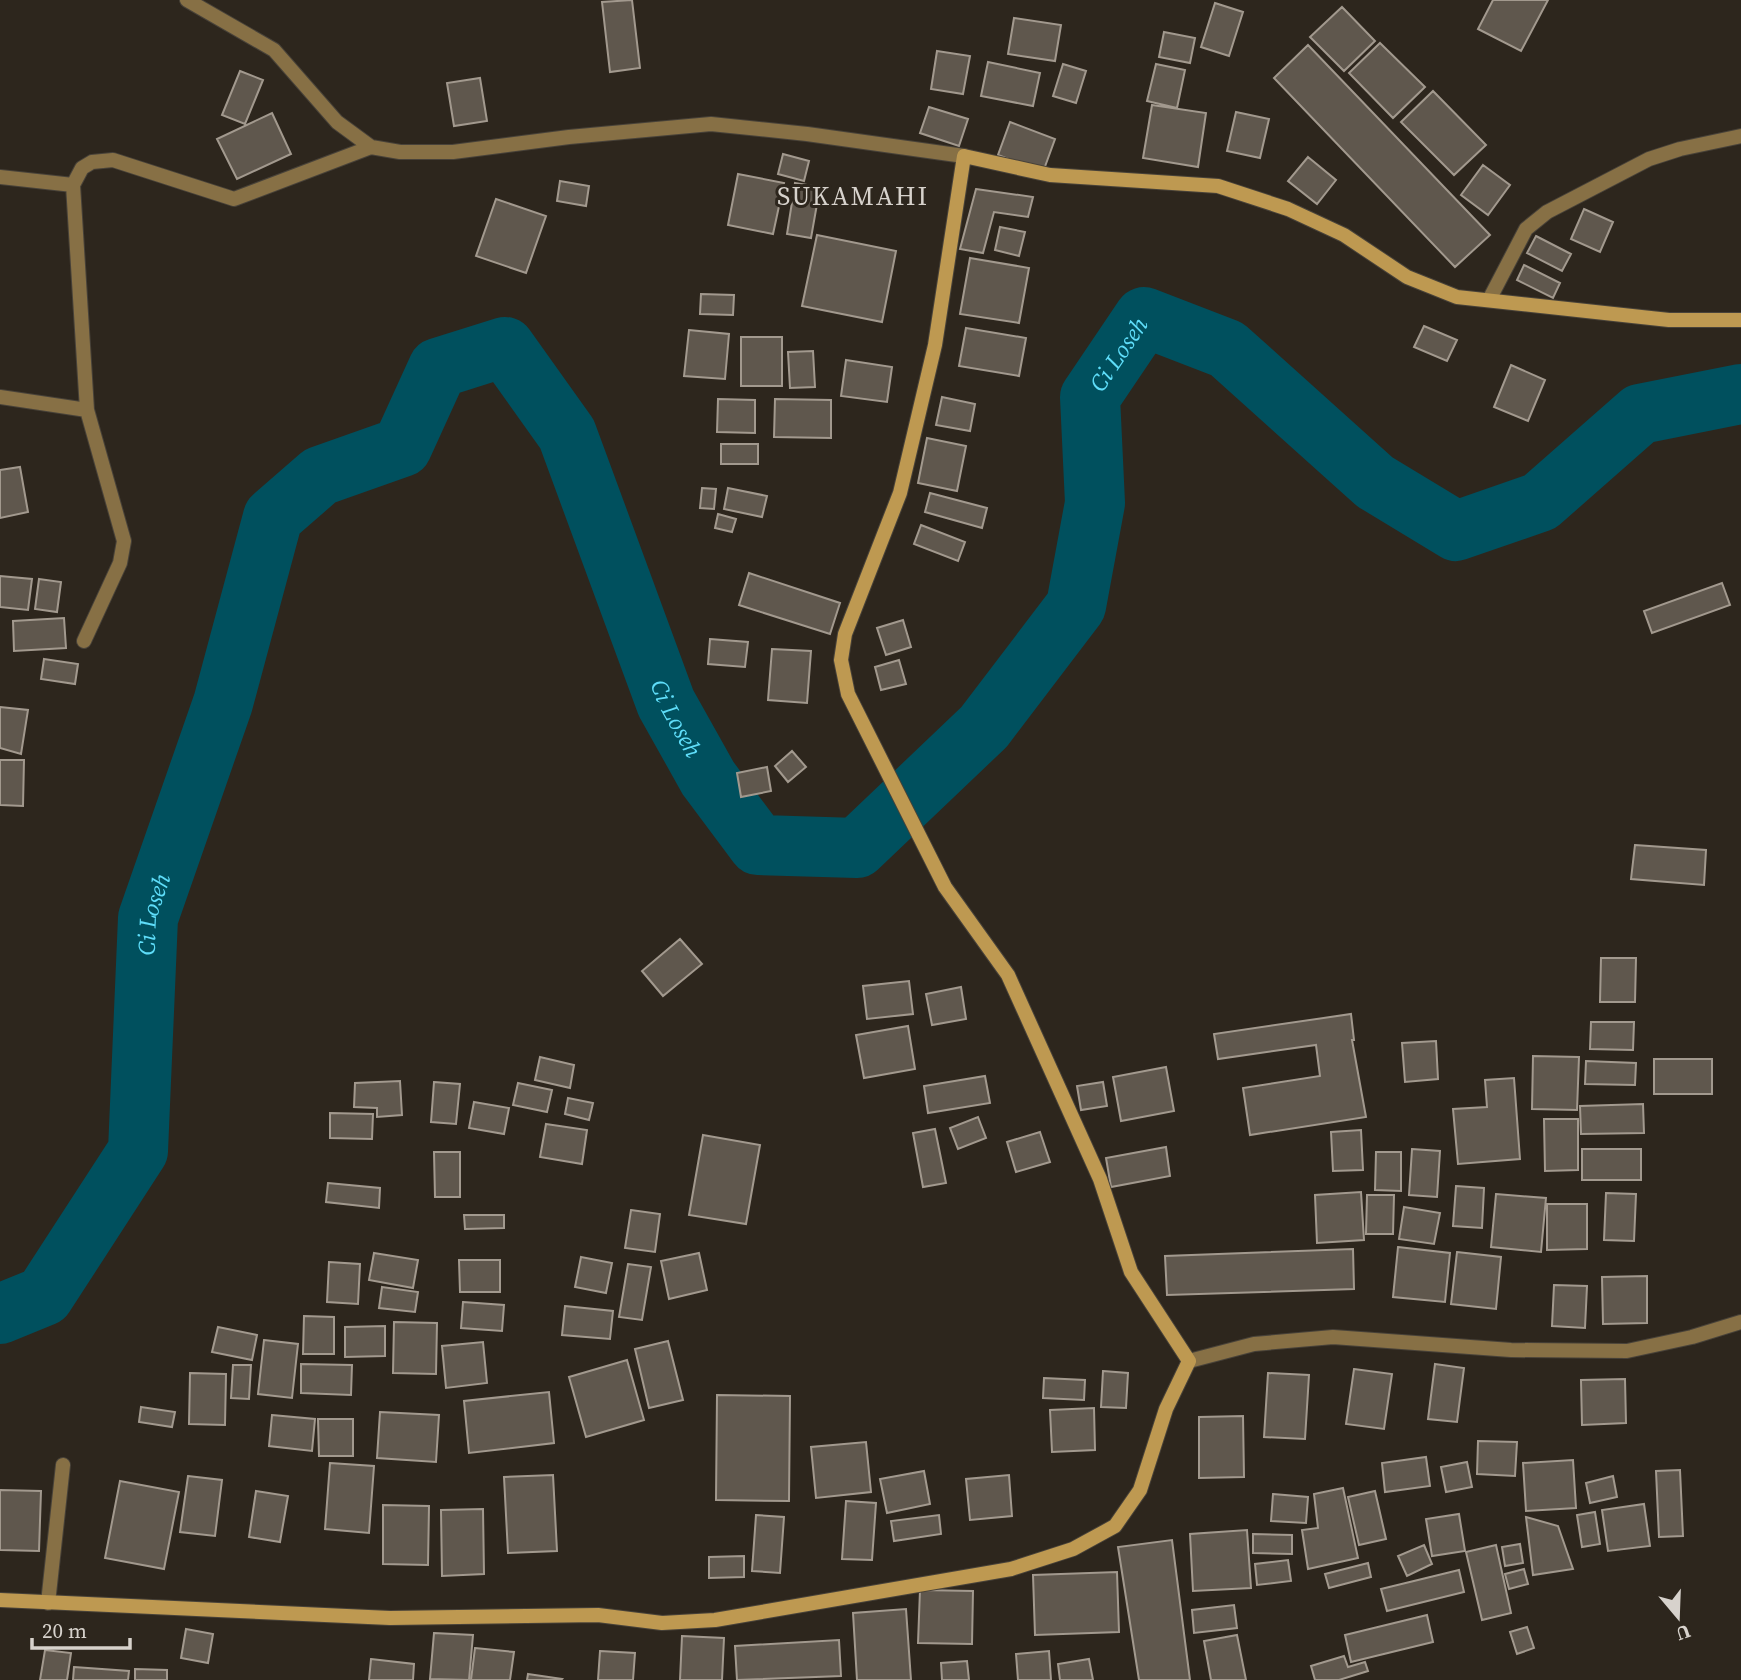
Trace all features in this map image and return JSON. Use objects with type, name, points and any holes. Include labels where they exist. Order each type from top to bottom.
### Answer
[{"type":"street","points":[[187,0],[274,50],[337,122],[371,147],[400,152],[453,152],[569,137],[711,124],[807,134],[964,156],[1050,175],[1218,186],[1288,209],[1332,230],[1407,277],[1457,297],[1669,320],[1741,320]]},
{"type":"street","points":[[1489,300],[1527,229],[1547,212],[1649,159],[1680,149],[1741,136]]},
{"type":"street","points":[[84,641],[120,563],[124,541],[93,439],[87,410],[73,186],[82,169],[92,162],[113,160],[234,199],[371,147]]},
{"type":"street","points":[[964,156],[935,345],[903,480],[845,634],[841,660],[848,694],[945,887],[1008,975],[1100,1179],[1130,1272],[1189,1361]]},
{"type":"street","points":[[0,177],[73,186]]},
{"type":"street","points":[[0,397],[87,410]]},
{"type":"street","points":[[1189,1361],[1254,1344],[1333,1337],[1511,1350],[1627,1351],[1692,1337],[1741,1322]]},
{"type":"street","points":[[0,1600],[390,1618],[598,1615],[662,1623],[715,1620],[1011,1569],[1073,1549],[1115,1526],[1140,1490],[1167,1409],[1189,1361]]},
{"type":"street","points":[[48,1603],[63,1465]]},
{"type":"building","points":[[632,0],[640,68],[610,72],[602,2]]},
{"type":"building","points":[[1493,0],[1548,0],[1521,51],[1478,29]]},
{"type":"building","points":[[1215,3],[1243,12],[1229,56],[1201,47]]},
{"type":"building","points":[[1342,7],[1375,41],[1344,71],[1310,37]]},
{"type":"building","points":[[1014,18],[1061,25],[1055,61],[1008,54]]},
{"type":"building","points":[[1164,32],[1195,38],[1190,63],[1159,57]]},
{"type":"building","points":[[1380,43],[1425,87],[1393,118],[1349,73]]},
{"type":"building","points":[[1308,45],[1490,235],[1455,267],[1274,78]]},
{"type":"building","points":[[937,51],[970,56],[963,94],[931,89]]},
{"type":"building","points":[[988,62],[1040,73],[1033,106],[981,96]]},
{"type":"building","points":[[1063,64],[1086,71],[1076,103],[1053,96]]},
{"type":"building","points":[[1156,64],[1185,70],[1177,108],[1147,101]]},
{"type":"building","points":[[240,71],[263,80],[245,124],[222,115]]},
{"type":"building","points":[[480,78],[487,121],[454,126],[447,83]]},
{"type":"building","points":[[1433,91],[1486,145],[1454,175],[1401,122]]},
{"type":"building","points":[[1152,105],[1206,113],[1198,167],[1143,158]]},
{"type":"building","points":[[929,107],[968,119],[959,146],[920,133]]},
{"type":"building","points":[[1236,112],[1269,119],[1260,158],[1227,151]]},
{"type":"building","points":[[272,113],[291,154],[237,179],[217,139]]},
{"type":"building","points":[[1010,122],[1055,139],[1043,172],[998,155]]},
{"type":"building","points":[[783,154],[809,161],[804,181],[778,174]]},
{"type":"building","points":[[1308,157],[1336,180],[1317,204],[1288,181]]},
{"type":"building","points":[[1483,165],[1510,185],[1488,215],[1461,195]]},
{"type":"building","points":[[738,174],[784,183],[773,234],[728,225]]},
{"type":"building","points":[[560,181],[589,186],[586,206],[557,201]]},
{"type":"building","points":[[795,183],[820,187],[811,238],[787,234]]},
{"type":"building","points":[[976,189],[1033,197],[1028,217],[994,212],[983,253],[960,249]]},
{"type":"building","points":[[496,199],[546,216],[526,273],[476,256]]},
{"type":"building","points":[[1584,209],[1613,222],[1600,252],[1571,239]]},
{"type":"building","points":[[1000,227],[1025,232],[1019,256],[995,250]]},
{"type":"building","points":[[817,235],[896,251],[882,322],[802,306]]},
{"type":"building","points":[[1536,236],[1571,254],[1562,271],[1527,253]]},
{"type":"building","points":[[970,258],[1029,268],[1019,323],[960,314]]},
{"type":"building","points":[[1524,265],[1560,283],[1553,298],[1517,280]]},
{"type":"building","points":[[701,294],[734,295],[733,315],[700,314]]},
{"type":"building","points":[[1424,326],[1457,340],[1447,361],[1414,347]]},
{"type":"building","points":[[966,328],[1026,338],[1019,376],[959,366]]},
{"type":"building","points":[[689,330],[729,334],[725,379],[684,376]]},
{"type":"building","points":[[741,337],[782,337],[782,386],[741,386]]},
{"type":"building","points":[[813,351],[815,387],[790,388],[788,352]]},
{"type":"building","points":[[846,360],[892,367],[887,402],[841,396]]},
{"type":"building","points":[[1511,365],[1545,380],[1528,421],[1494,407]]},
{"type":"building","points":[[942,397],[975,404],[970,431],[936,425]]},
{"type":"building","points":[[718,399],[755,400],[755,433],[717,432]]},
{"type":"building","points":[[775,399],[831,400],[831,438],[774,437]]},
{"type":"building","points":[[927,438],[966,446],[957,491],[918,483]]},
{"type":"building","points":[[721,444],[758,444],[758,464],[721,464]]},
{"type":"building","points":[[20,467],[28,512],[0,518],[0,470]]},
{"type":"building","points":[[702,488],[716,489],[714,509],[700,508]]},
{"type":"building","points":[[728,488],[767,496],[762,517],[724,509]]},
{"type":"building","points":[[930,493],[987,508],[982,528],[925,512]]},
{"type":"building","points":[[718,514],[736,519],[732,532],[715,528]]},
{"type":"building","points":[[921,525],[965,542],[958,561],[914,544]]},
{"type":"building","points":[[749,573],[840,603],[830,634],[739,605]]},
{"type":"building","points":[[0,576],[32,579],[28,610],[0,607]]},
{"type":"building","points":[[39,579],[61,582],[57,612],[35,609]]},
{"type":"building","points":[[1722,583],[1730,605],[1652,633],[1644,611]]},
{"type":"building","points":[[64,618],[66,648],[14,651],[13,621]]},
{"type":"building","points":[[903,620],[911,647],[886,655],[877,628]]},
{"type":"building","points":[[710,639],[748,642],[745,667],[708,664]]},
{"type":"building","points":[[772,649],[811,651],[807,703],[768,700]]},
{"type":"building","points":[[44,659],[78,664],[75,684],[41,679]]},
{"type":"building","points":[[899,660],[906,684],[881,690],[875,667]]},
{"type":"building","points":[[0,707],[28,710],[21,754],[0,748]]},
{"type":"building","points":[[792,751],[806,767],[788,782],[775,766]]},
{"type":"building","points":[[0,760],[24,760],[23,806],[0,805]]},
{"type":"building","points":[[767,767],[771,791],[741,797],[737,773]]},
{"type":"building","points":[[1635,845],[1706,850],[1704,885],[1631,879]]},
{"type":"building","points":[[680,939],[702,964],[663,996],[642,971]]},
{"type":"building","points":[[1601,958],[1636,958],[1635,1002],[1600,1002]]},
{"type":"building","points":[[909,981],[913,1014],[867,1019],[863,986]]},
{"type":"building","points":[[961,987],[966,1019],[932,1025],[926,994]]},
{"type":"building","points":[[1351,1014],[1352,1040],[1366,1117],[1250,1135],[1243,1088],[1320,1076],[1316,1045],[1218,1059],[1214,1034]]},
{"type":"building","points":[[1591,1022],[1634,1022],[1633,1050],[1590,1049]]},
{"type":"building","points":[[908,1026],[915,1069],[864,1078],[856,1035]]},
{"type":"building","points":[[1436,1041],[1438,1079],[1405,1082],[1402,1043]]},
{"type":"building","points":[[1533,1056],[1579,1057],[1577,1110],[1532,1109]]},
{"type":"building","points":[[540,1057],[574,1065],[570,1088],[535,1080]]},
{"type":"building","points":[[1654,1059],[1712,1059],[1712,1094],[1654,1094]]},
{"type":"building","points":[[1586,1061],[1636,1063],[1635,1085],[1585,1084]]},
{"type":"building","points":[[1166,1067],[1174,1111],[1121,1121],[1113,1077]]},
{"type":"building","points":[[985,1076],[990,1103],[928,1113],[924,1086]]},
{"type":"building","points":[[1514,1078],[1520,1159],[1458,1164],[1453,1109],[1487,1107],[1485,1080]]},
{"type":"building","points":[[400,1081],[402,1115],[377,1117],[377,1108],[354,1107],[355,1083]]},
{"type":"building","points":[[434,1082],[460,1084],[456,1124],[431,1122]]},
{"type":"building","points":[[1103,1082],[1107,1106],[1081,1110],[1077,1086]]},
{"type":"building","points":[[518,1083],[552,1090],[547,1112],[513,1105]]},
{"type":"building","points":[[568,1098],[593,1103],[589,1120],[565,1114]]},
{"type":"building","points":[[474,1102],[509,1108],[504,1134],[469,1128]]},
{"type":"building","points":[[1643,1104],[1644,1133],[1581,1134],[1580,1106]]},
{"type":"building","points":[[330,1113],[373,1114],[372,1139],[330,1138]]},
{"type":"building","points":[[978,1117],[986,1138],[958,1149],[950,1128]]},
{"type":"building","points":[[1544,1119],[1578,1119],[1578,1170],[1545,1171]]},
{"type":"building","points":[[546,1124],[587,1130],[582,1164],[540,1157]]},
{"type":"building","points":[[935,1129],[946,1183],[923,1187],[913,1133]]},
{"type":"building","points":[[1361,1130],[1363,1170],[1333,1171],[1331,1132]]},
{"type":"building","points":[[1040,1132],[1050,1162],[1016,1172],[1007,1142]]},
{"type":"building","points":[[703,1135],[760,1145],[746,1224],[689,1215]]},
{"type":"building","points":[[1166,1147],[1170,1176],[1111,1187],[1106,1158]]},
{"type":"building","points":[[1412,1149],[1440,1151],[1437,1197],[1409,1195]]},
{"type":"building","points":[[1582,1149],[1641,1149],[1641,1180],[1582,1180]]},
{"type":"building","points":[[434,1152],[460,1152],[460,1197],[435,1197]]},
{"type":"building","points":[[1376,1152],[1401,1152],[1401,1191],[1375,1190]]},
{"type":"building","points":[[328,1183],[380,1188],[379,1208],[326,1202]]},
{"type":"building","points":[[1456,1186],[1484,1188],[1482,1228],[1453,1226]]},
{"type":"building","points":[[1361,1192],[1364,1240],[1317,1243],[1315,1195]]},
{"type":"building","points":[[1606,1193],[1636,1194],[1634,1241],[1604,1240]]},
{"type":"building","points":[[1496,1194],[1546,1198],[1541,1252],[1491,1247]]},
{"type":"building","points":[[1367,1195],[1394,1195],[1393,1234],[1366,1234]]},
{"type":"building","points":[[1547,1204],[1587,1204],[1587,1249],[1547,1250]]},
{"type":"building","points":[[1404,1207],[1440,1213],[1434,1244],[1399,1239]]},
{"type":"building","points":[[631,1210],[660,1214],[655,1252],[625,1248]]},
{"type":"building","points":[[464,1215],[504,1215],[504,1228],[465,1229]]},
{"type":"building","points":[[1398,1247],[1450,1253],[1445,1302],[1393,1297]]},
{"type":"building","points":[[1353,1249],[1354,1289],[1167,1295],[1165,1256]]},
{"type":"building","points":[[1457,1252],[1501,1257],[1496,1309],[1451,1304]]},
{"type":"building","points":[[374,1253],[418,1260],[413,1288],[369,1280]]},
{"type":"building","points":[[699,1253],[707,1290],[669,1299],[661,1261]]},
{"type":"building","points":[[581,1257],[612,1263],[606,1293],[575,1287]]},
{"type":"building","points":[[459,1260],[500,1260],[500,1292],[460,1292]]},
{"type":"building","points":[[329,1262],[360,1264],[358,1304],[327,1302]]},
{"type":"building","points":[[628,1264],[651,1267],[642,1320],[619,1317]]},
{"type":"building","points":[[1647,1276],[1647,1323],[1603,1324],[1602,1277]]},
{"type":"building","points":[[1554,1285],[1587,1286],[1585,1328],[1552,1326]]},
{"type":"building","points":[[382,1287],[418,1292],[415,1312],[379,1308]]},
{"type":"building","points":[[463,1302],[504,1305],[502,1331],[461,1328]]},
{"type":"building","points":[[565,1306],[613,1311],[610,1339],[562,1335]]},
{"type":"building","points":[[304,1316],[334,1317],[334,1354],[303,1354]]},
{"type":"building","points":[[394,1322],[437,1323],[436,1374],[393,1373]]},
{"type":"building","points":[[385,1326],[385,1356],[345,1357],[345,1327]]},
{"type":"building","points":[[218,1327],[257,1335],[252,1360],[212,1352]]},
{"type":"building","points":[[264,1340],[298,1344],[292,1398],[258,1394]]},
{"type":"building","points":[[668,1341],[683,1400],[649,1408],[635,1349]]},
{"type":"building","points":[[483,1342],[487,1383],[446,1388],[442,1346]]},
{"type":"building","points":[[627,1360],[644,1420],[586,1437],[569,1377]]},
{"type":"building","points":[[301,1364],[352,1365],[351,1395],[301,1393]]},
{"type":"building","points":[[1435,1364],[1464,1368],[1457,1422],[1428,1419]]},
{"type":"building","points":[[233,1365],[251,1365],[249,1399],[231,1398]]},
{"type":"building","points":[[1354,1369],[1392,1374],[1384,1429],[1346,1424]]},
{"type":"building","points":[[1103,1371],[1128,1373],[1126,1408],[1101,1407]]},
{"type":"building","points":[[190,1373],[226,1374],[225,1425],[189,1424]]},
{"type":"building","points":[[1268,1373],[1309,1375],[1305,1439],[1264,1437]]},
{"type":"building","points":[[1044,1378],[1085,1380],[1084,1400],[1043,1398]]},
{"type":"building","points":[[1625,1379],[1626,1423],[1582,1425],[1581,1380]]},
{"type":"building","points":[[549,1392],[554,1443],[469,1453],[464,1401]]},
{"type":"building","points":[[717,1395],[790,1396],[789,1501],[716,1500]]},
{"type":"building","points":[[141,1407],[175,1412],[172,1427],[139,1422]]},
{"type":"building","points":[[1094,1408],[1095,1450],[1052,1452],[1050,1410]]},
{"type":"building","points":[[380,1412],[439,1415],[436,1462],[377,1458]]},
{"type":"building","points":[[272,1415],[315,1419],[312,1451],[269,1446]]},
{"type":"building","points":[[1243,1416],[1244,1477],[1199,1478],[1199,1417]]},
{"type":"building","points":[[318,1419],[353,1419],[353,1456],[319,1456]]},
{"type":"building","points":[[1478,1441],[1517,1442],[1515,1476],[1477,1474]]},
{"type":"building","points":[[866,1442],[871,1492],[816,1498],[811,1447]]},
{"type":"building","points":[[1426,1457],[1430,1486],[1385,1492],[1382,1463]]},
{"type":"building","points":[[1573,1460],[1576,1508],[1526,1511],[1523,1463]]},
{"type":"building","points":[[1467,1462],[1472,1487],[1446,1492],[1441,1467]]},
{"type":"building","points":[[330,1463],[374,1466],[369,1533],[325,1529]]},
{"type":"building","points":[[1680,1470],[1683,1536],[1659,1537],[1656,1471]]},
{"type":"building","points":[[924,1471],[930,1504],[887,1513],[880,1479]]},
{"type":"building","points":[[553,1475],[557,1551],[508,1553],[504,1477]]},
{"type":"building","points":[[1009,1475],[1012,1516],[970,1520],[966,1479]]},
{"type":"building","points":[[188,1476],[222,1480],[215,1536],[180,1532]]},
{"type":"building","points":[[1613,1476],[1617,1497],[1590,1503],[1586,1483]]},
{"type":"building","points":[[120,1481],[179,1492],[164,1569],[105,1558]]},
{"type":"building","points":[[1343,1488],[1358,1558],[1308,1569],[1302,1530],[1318,1528],[1314,1494]]},
{"type":"building","points":[[0,1490],[41,1491],[39,1551],[0,1550]]},
{"type":"building","points":[[256,1491],[288,1496],[280,1542],[249,1537]]},
{"type":"building","points":[[1375,1491],[1386,1539],[1359,1545],[1348,1497]]},
{"type":"building","points":[[1273,1494],[1308,1497],[1306,1523],[1271,1521]]},
{"type":"building","points":[[846,1501],[876,1503],[872,1560],[842,1559]]},
{"type":"building","points":[[1644,1504],[1650,1546],[1608,1551],[1602,1510]]},
{"type":"building","points":[[383,1505],[429,1506],[428,1565],[383,1564]]},
{"type":"building","points":[[483,1509],[484,1574],[442,1576],[441,1510]]},
{"type":"building","points":[[1595,1512],[1600,1544],[1582,1547],[1577,1515]]},
{"type":"building","points":[[1459,1514],[1465,1551],[1432,1556],[1426,1519]]},
{"type":"building","points":[[756,1515],[784,1517],[780,1573],[752,1571]]},
{"type":"building","points":[[939,1515],[941,1534],[894,1541],[891,1521]]},
{"type":"building","points":[[1526,1517],[1558,1526],[1573,1569],[1533,1575]]},
{"type":"building","points":[[1247,1530],[1251,1588],[1193,1591],[1190,1534]]},
{"type":"building","points":[[1253,1534],[1292,1535],[1292,1554],[1253,1553]]},
{"type":"building","points":[[1172,1540],[1190,1680],[1139,1680],[1118,1547]]},
{"type":"building","points":[[1520,1544],[1523,1563],[1505,1566],[1502,1547]]},
{"type":"building","points":[[1424,1545],[1432,1564],[1407,1576],[1398,1556]]},
{"type":"building","points":[[1496,1545],[1511,1613],[1482,1620],[1466,1552]]},
{"type":"building","points":[[744,1556],[744,1577],[709,1578],[709,1557]]},
{"type":"building","points":[[1288,1560],[1291,1581],[1257,1585],[1255,1564]]},
{"type":"building","points":[[1368,1563],[1371,1577],[1329,1588],[1325,1574]]},
{"type":"building","points":[[1524,1569],[1528,1584],[1509,1589],[1505,1574]]},
{"type":"building","points":[[1459,1570],[1464,1592],[1387,1611],[1381,1589]]},
{"type":"building","points":[[1117,1572],[1119,1632],[1035,1635],[1033,1575]]},
{"type":"building","points":[[920,1590],[973,1591],[972,1644],[918,1643]]},
{"type":"building","points":[[1234,1605],[1237,1628],[1194,1633],[1192,1610]]},
{"type":"building","points":[[906,1609],[911,1680],[857,1680],[853,1613]]},
{"type":"building","points":[[1427,1615],[1433,1642],[1351,1662],[1345,1635]]},
{"type":"building","points":[[1527,1627],[1534,1648],[1517,1654],[1510,1632]]},
{"type":"building","points":[[186,1629],[213,1634],[208,1663],[181,1658]]},
{"type":"building","points":[[434,1633],[473,1635],[469,1680],[430,1679]]},
{"type":"building","points":[[1237,1635],[1246,1680],[1211,1680],[1204,1641]]},
{"type":"building","points":[[682,1636],[724,1638],[722,1680],[680,1680]]},
{"type":"building","points":[[839,1640],[841,1676],[737,1680],[735,1646]]},
{"type":"building","points":[[475,1648],[514,1652],[510,1680],[471,1680]]},
{"type":"building","points":[[45,1650],[71,1653],[67,1680],[40,1680]]},
{"type":"building","points":[[600,1651],[635,1653],[633,1680],[598,1680]]},
{"type":"building","points":[[1049,1651],[1051,1680],[1018,1680],[1016,1654]]},
{"type":"building","points":[[1344,1656],[1348,1667],[1365,1662],[1368,1671],[1339,1680],[1315,1680],[1311,1666]]},
{"type":"building","points":[[371,1659],[414,1664],[413,1680],[369,1680]]},
{"type":"building","points":[[1089,1659],[1093,1680],[1060,1680],[1058,1664]]},
{"type":"building","points":[[967,1661],[969,1680],[942,1680],[941,1663]]},
{"type":"building","points":[[74,1667],[129,1671],[128,1680],[73,1680]]},
{"type":"building","points":[[135,1669],[167,1670],[167,1680],[135,1680]]},
{"type":"building","points":[[528,1674],[562,1679],[527,1680]]},
{"type":"waterway","name":"Ci Loseh","points":[[0,1314],[44,1296],[138,1151],[148,918],[223,703],[273,517],[320,476],[402,447],[438,368],[505,347],[567,434],[666,703],[708,778],[758,845],[857,848],[984,727],[1076,606],[1095,503],[1090,397],[1144,317],[1227,349],[1375,482],[1456,531],[1540,502],[1640,414],[1741,394]]},
{"type":"district","name":"SUKAMAHI","points":[[853,196]]}]
